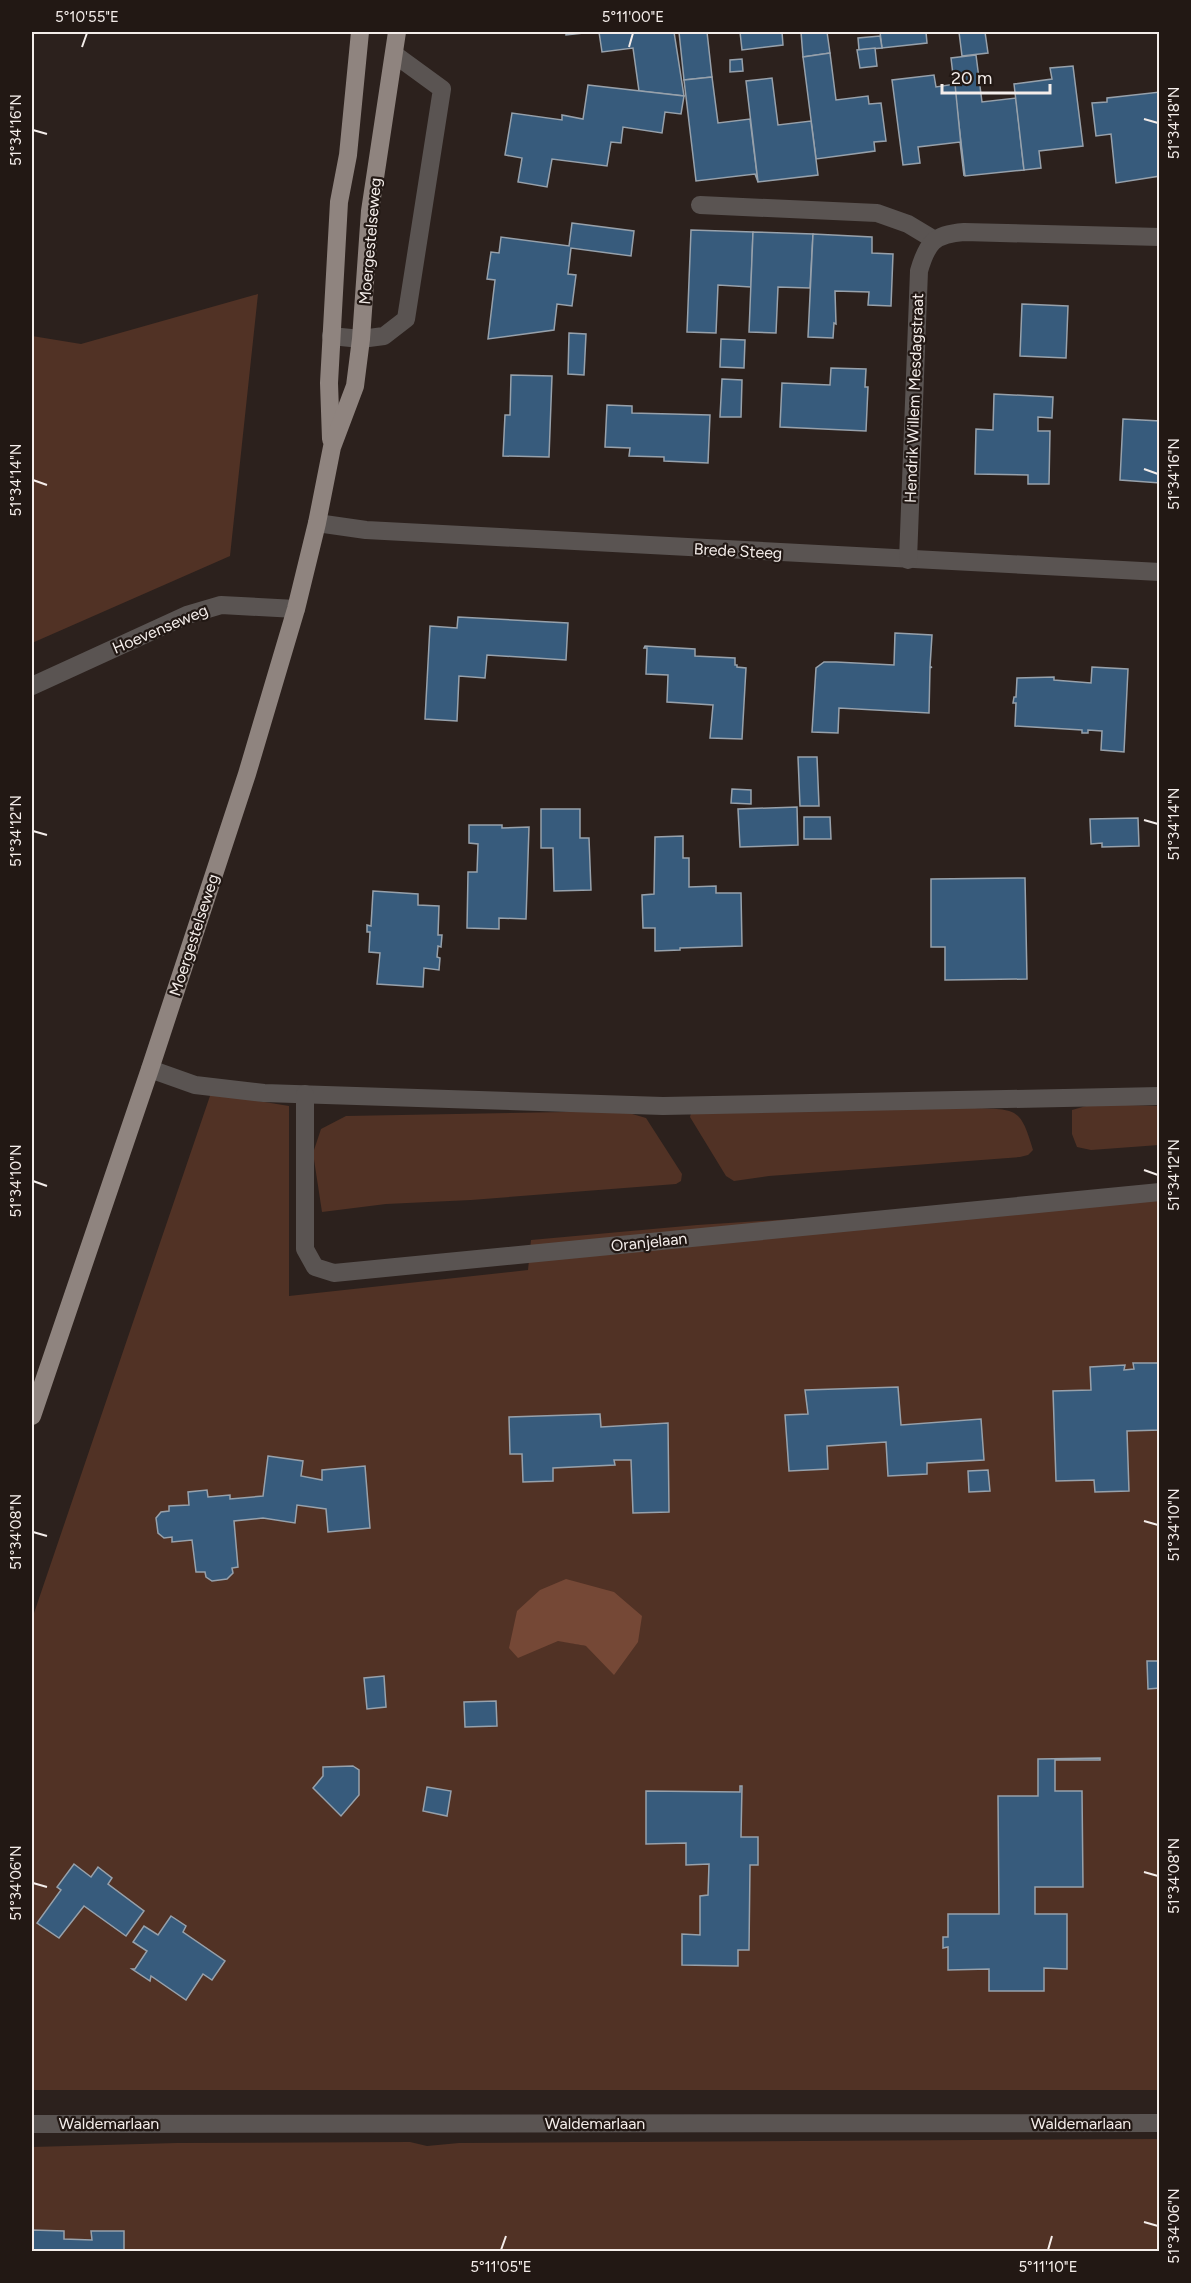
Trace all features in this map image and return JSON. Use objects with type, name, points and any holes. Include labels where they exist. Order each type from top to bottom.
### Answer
[{"type":"main road","name":"Moergestelseweg","points":[[332,447],[329,384],[339,202],[348,155],[360,32]]},
{"type":"main road","name":"Moergestelseweg","points":[[32,1416],[244,786],[296,609],[317,523],[332,447],[355,386],[361,339],[370,211],[397,32]]},
{"type":"street","points":[[331,336],[361,339],[384,336],[406,319],[442,89],[394,54]]},
{"type":"street","points":[[700,205],[877,213],[908,224],[933,240],[946,233],[964,232],[1160,237]]},
{"type":"street","name":"Hendrik Willem Mesdagstraat","points":[[908,560],[919,271],[923,255],[933,240]]},
{"type":"street","name":"Brede Steeg","points":[[317,523],[377,531],[1160,572]]},
{"type":"street","name":"Hoevenseweg","points":[[32,686],[187,615],[221,605],[296,609]]},
{"type":"street","points":[[150,1069],[195,1085],[264,1093],[663,1106],[1160,1096]]},
{"type":"street","name":"Oranjelaan","points":[[305,1094],[305,1249],[315,1267],[334,1273],[1160,1192]]},
{"type":"street","name":"Waldemarlaan","points":[[32,2124],[1160,2123]]},
{"type":"shaded area","points":[[258,294],[230,556],[32,643],[32,336],[81,344]]},
{"type":"shaded area","points":[[211,1093],[289,1106],[289,1296],[528,1270],[531,1240],[697,1225],[1159,1196],[1159,2090],[32,2090],[32,1619]],"holes":[[[557,1640],[638,1642],[586,1646]]]},
{"type":"shaded area","points":[[1093,1104],[1159,1106],[1159,1145],[1091,1150],[1077,1147],[1072,1134],[1072,1110]]},
{"type":"shaded area","points":[[999,1109],[1014,1113],[1024,1125],[1033,1150],[1028,1155],[1020,1157],[769,1176],[734,1181],[726,1176],[690,1117],[691,1113]]},
{"type":"shaded area","points":[[622,1111],[646,1118],[682,1174],[681,1181],[676,1184],[471,1200],[386,1204],[322,1212],[313,1153],[321,1129],[346,1116]]},
{"type":"shaded area","points":[[566,1579],[614,1592],[642,1616],[638,1642],[614,1675],[586,1646],[558,1641],[518,1658],[509,1648],[517,1611],[540,1590]]},
{"type":"shaded area","points":[[1159,2139],[1159,2251],[32,2251],[32,2147],[177,2143],[410,2142],[427,2146],[459,2143]]},
{"type":"building","points":[[566,32],[593,32],[566,35]]},
{"type":"building","points":[[599,32],[674,32],[684,96],[639,91],[633,48],[602,52]]},
{"type":"building","points":[[679,32],[707,32],[712,77],[684,80]]},
{"type":"building","points":[[740,32],[782,32],[783,45],[742,50]]},
{"type":"building","points":[[801,32],[827,32],[830,53],[803,57]]},
{"type":"building","points":[[880,32],[926,32],[927,43],[882,48]]},
{"type":"building","points":[[959,32],[985,32],[988,53],[962,56]]},
{"type":"building","points":[[880,36],[882,48],[859,50],[858,38]]},
{"type":"building","points":[[875,48],[877,66],[860,68],[857,50]]},
{"type":"building","points":[[830,53],[836,100],[868,96],[869,104],[881,103],[886,141],[874,142],[875,151],[816,159],[803,57]]},
{"type":"building","points":[[976,55],[982,102],[1016,98],[1024,170],[965,176],[951,58]]},
{"type":"building","points":[[742,59],[743,71],[730,72],[730,60]]},
{"type":"building","points":[[1073,66],[1083,146],[1039,151],[1041,168],[1024,170],[1014,84],[1052,79],[1050,68]]},
{"type":"building","points":[[934,75],[936,87],[955,84],[964,176],[960,142],[918,147],[920,163],[903,165],[892,80]]},
{"type":"building","points":[[712,77],[718,123],[750,119],[758,182],[755,174],[696,181],[684,80]]},
{"type":"building","points":[[772,78],[778,125],[811,121],[818,175],[758,182],[746,81]]},
{"type":"building","points":[[588,85],[684,96],[681,114],[665,112],[662,133],[623,127],[621,143],[611,142],[607,166],[552,159],[547,187],[518,182],[522,158],[505,155],[512,113],[562,120],[562,115],[583,119]]},
{"type":"building","points":[[1160,92],[1160,176],[1116,183],[1111,134],[1096,136],[1092,103],[1107,102],[1107,98]]},
{"type":"building","points":[[572,223],[634,231],[631,256],[571,248],[568,274],[576,275],[572,306],[557,304],[554,330],[488,339],[495,280],[487,279],[491,252],[499,253],[501,237],[569,246]]},
{"type":"building","points":[[691,230],[753,232],[751,287],[718,285],[716,333],[687,332]]},
{"type":"building","points":[[753,232],[813,234],[810,288],[778,287],[776,333],[749,332]]},
{"type":"building","points":[[813,234],[872,237],[872,253],[893,254],[891,306],[868,305],[869,292],[835,291],[836,324],[834,323],[833,338],[808,337]]},
{"type":"building","points":[[1022,304],[1068,306],[1066,358],[1020,356]]},
{"type":"building","points":[[569,333],[586,334],[584,375],[568,374]]},
{"type":"building","points":[[721,339],[745,340],[744,368],[720,367]]},
{"type":"building","points":[[831,368],[866,369],[865,387],[868,387],[866,431],[780,427],[782,383],[830,385]]},
{"type":"building","points":[[511,375],[552,376],[549,457],[503,456],[505,415],[510,415]]},
{"type":"building","points":[[722,379],[742,380],[741,417],[720,417]]},
{"type":"building","points":[[994,394],[1053,397],[1052,418],[1038,417],[1038,431],[1050,431],[1049,484],[1028,484],[1028,475],[975,474],[976,429],[993,430]]},
{"type":"building","points":[[607,405],[632,406],[632,413],[710,415],[708,463],[664,461],[664,457],[629,456],[630,448],[605,447]]},
{"type":"building","points":[[1123,419],[1160,421],[1160,483],[1120,480]]},
{"type":"building","points":[[458,617],[568,623],[566,660],[487,655],[485,678],[459,676],[457,721],[425,719],[430,626],[457,628]]},
{"type":"building","points":[[895,633],[932,635],[929,713],[839,708],[838,733],[812,732],[816,668],[824,662],[894,665]]},
{"type":"building","points":[[645,646],[695,649],[695,656],[735,658],[737,667],[746,668],[742,739],[710,738],[713,705],[667,702],[668,675],[646,674],[647,648],[644,648]]},
{"type":"building","points":[[1092,667],[1128,669],[1124,752],[1101,750],[1102,731],[1088,730],[1088,733],[1082,733],[1082,730],[1015,726],[1016,703],[1013,703],[1016,697],[1017,678],[1054,677],[1054,680],[1091,683]]},
{"type":"building","points":[[798,757],[817,757],[819,806],[800,806]]},
{"type":"building","points":[[732,789],[751,790],[751,804],[731,803]]},
{"type":"building","points":[[797,807],[798,845],[740,847],[738,809]]},
{"type":"building","points":[[541,809],[580,809],[580,838],[589,838],[591,890],[554,891],[553,848],[541,848]]},
{"type":"building","points":[[804,817],[830,817],[831,839],[804,839]]},
{"type":"building","points":[[1138,818],[1139,846],[1102,847],[1102,843],[1091,844],[1090,819]]},
{"type":"building","points":[[469,825],[502,825],[502,828],[529,827],[526,919],[499,918],[499,929],[467,928],[468,872],[477,872],[478,844],[469,843]]},
{"type":"building","points":[[683,836],[683,858],[689,858],[689,887],[716,886],[716,893],[741,893],[742,946],[655,951],[655,928],[643,928],[642,895],[654,894],[655,837]]},
{"type":"building","points":[[1025,878],[1027,979],[945,980],[945,947],[931,947],[931,879]]},
{"type":"building","points":[[373,891],[418,894],[418,905],[439,906],[438,935],[442,935],[437,957],[440,958],[439,970],[424,968],[423,987],[377,984],[380,953],[369,952],[370,932],[367,932],[367,925],[371,926]]},
{"type":"building","points":[[1133,1363],[1160,1363],[1160,1430],[1127,1431],[1129,1491],[1095,1492],[1094,1480],[1056,1481],[1053,1391],[1091,1390],[1090,1367],[1125,1365],[1124,1370],[1134,1369]]},
{"type":"building","points":[[898,1387],[901,1425],[981,1419],[984,1460],[927,1463],[927,1474],[888,1476],[886,1442],[827,1446],[828,1469],[789,1471],[785,1415],[808,1414],[805,1390]]},
{"type":"building","points":[[600,1414],[601,1427],[668,1423],[669,1512],[633,1513],[631,1460],[614,1460],[615,1465],[553,1468],[553,1481],[523,1482],[522,1454],[510,1454],[509,1417]]},
{"type":"building","points":[[268,1456],[303,1461],[301,1476],[322,1480],[322,1470],[365,1466],[370,1528],[328,1532],[326,1509],[297,1505],[295,1523],[263,1518],[234,1521],[238,1567],[232,1568],[233,1573],[227,1579],[212,1581],[206,1577],[205,1572],[196,1572],[192,1540],[172,1542],[172,1537],[164,1538],[158,1533],[156,1518],[161,1512],[169,1511],[169,1506],[189,1505],[188,1492],[207,1490],[208,1497],[230,1495],[230,1499],[263,1496]]},
{"type":"building","points":[[988,1470],[990,1491],[969,1492],[968,1471]]},
{"type":"building","points":[[1147,1661],[1160,1661],[1160,1688],[1148,1689]]},
{"type":"building","points":[[384,1676],[386,1707],[367,1709],[364,1678]]},
{"type":"building","points":[[496,1701],[497,1726],[465,1727],[464,1702]]},
{"type":"building","points":[[1100,1758],[1100,1760],[1055,1760],[1055,1791],[1082,1791],[1083,1887],[1035,1887],[1035,1914],[1067,1914],[1067,1969],[1044,1968],[1044,1991],[989,1991],[989,1969],[948,1970],[948,1947],[943,1948],[943,1937],[948,1937],[948,1914],[999,1914],[998,1796],[1038,1796],[1038,1759]]},
{"type":"building","points":[[353,1766],[359,1770],[359,1795],[341,1816],[313,1788],[323,1776],[323,1767]]},
{"type":"building","points":[[740,1786],[742,1786],[741,1837],[758,1837],[758,1865],[750,1865],[749,1950],[738,1950],[738,1966],[682,1965],[682,1934],[700,1935],[700,1896],[708,1895],[709,1864],[686,1865],[686,1843],[646,1844],[646,1791],[740,1792]]},
{"type":"building","points":[[427,1787],[451,1791],[447,1816],[423,1811]]},
{"type":"building","points":[[74,1864],[91,1877],[98,1867],[112,1878],[108,1884],[144,1911],[126,1936],[84,1906],[59,1938],[37,1923],[61,1890],[57,1887]]},
{"type":"building","points":[[171,1916],[186,1926],[183,1932],[225,1961],[212,1980],[203,1974],[186,2000],[151,1976],[150,1981],[132,1969],[135,1969],[147,1951],[133,1942],[144,1926],[158,1935]]},
{"type":"building","points":[[32,2230],[64,2231],[64,2239],[92,2240],[91,2231],[124,2231],[124,2252],[32,2252]]}]
